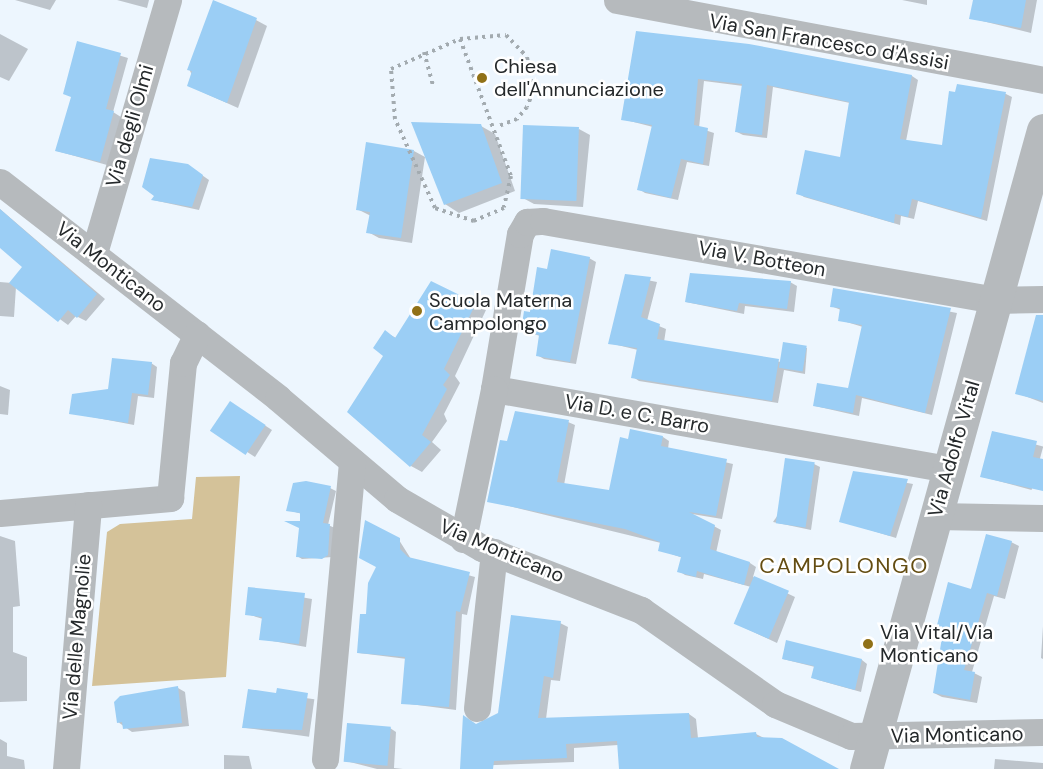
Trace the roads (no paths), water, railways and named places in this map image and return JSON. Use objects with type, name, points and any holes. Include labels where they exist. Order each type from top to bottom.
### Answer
[{"type":"street","name":"Via degli Olmi","points":[[94,253],[168,0]]},
{"type":"street","name":"Via San Francesco d'Assisi","points":[[616,0],[718,11],[1043,81]]},
{"type":"street","name":"Via Adolfo Vital","points":[[866,769],[1043,130]]},
{"type":"street","name":"Via Monticano","points":[[0,182],[196,334],[397,499],[463,539],[641,610],[801,717],[851,736],[1043,732]]},
{"type":"street","name":"Via V. Botteon","points":[[494,389],[520,234],[527,222],[996,300],[1043,299]]},
{"type":"street","points":[[0,513],[170,498],[183,363],[196,334]]},
{"type":"street","name":"Via D. e C. Barro","points":[[494,389],[948,469]]},
{"type":"street","points":[[463,539],[494,389]]},
{"type":"street","points":[[325,759],[352,461]]},
{"type":"street","name":"Via delle Magnolie","points":[[66,769],[88,505]]},
{"type":"street","points":[[935,516],[1043,518]]},
{"type":"street","points":[[477,708],[494,552]]},
{"type":"place","name":"Chiesa dell'Annunciazione","points":[[482,78]]},
{"type":"place","name":"Scuola Materna Campolongo","points":[[417,311]]},
{"type":"place","name":"Via Vital/Via Monticano","points":[[868,644]]},
{"type":"district","name":"CAMPOLONGO","points":[[844,566]]}]
